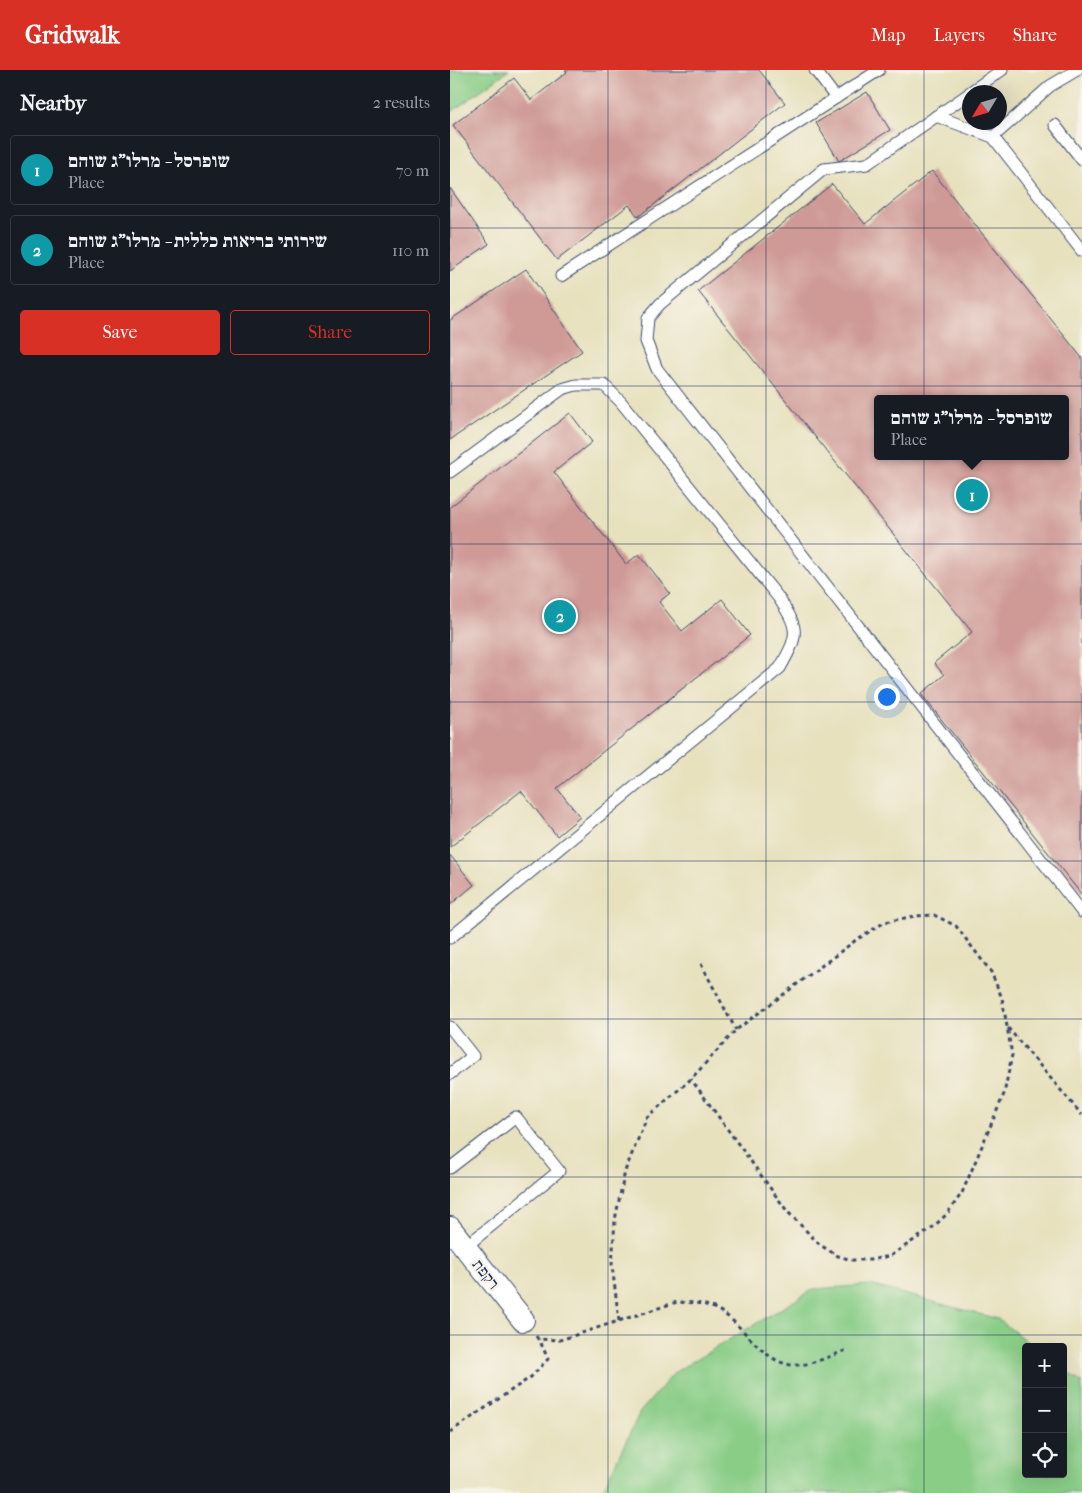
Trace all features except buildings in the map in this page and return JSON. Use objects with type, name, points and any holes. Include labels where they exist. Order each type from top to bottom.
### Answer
[{"type":"street","name":"רקפת","points":[[450,1228],[522,1320]]},
{"type":"lane","points":[[815,70],[836,98]]},
{"type":"lane","points":[[561,276],[879,70]]},
{"type":"lane","points":[[981,85],[1002,70]]},
{"type":"lane","points":[[993,137],[1050,86],[1077,70]]},
{"type":"lane","points":[[962,98],[867,164],[824,169],[660,304],[648,318],[646,341],[657,369],[1082,912]]},
{"type":"lane","points":[[936,116],[993,137],[1082,251]]},
{"type":"lane","points":[[1055,125],[1082,160]]},
{"type":"lane","points":[[450,472],[562,389],[576,385],[604,386],[621,402],[778,597],[792,618],[795,632],[791,647],[780,668],[450,938]]},
{"type":"lane","points":[[450,1027],[473,1056],[450,1074]]},
{"type":"lane","points":[[450,1168],[516,1117],[559,1171],[465,1247]]},
{"type":"path","points":[[619,1321],[612,1265],[615,1220],[625,1171],[647,1117],[691,1079],[736,1030],[856,940],[885,922],[915,916],[934,916],[956,926],[991,972],[1002,998],[1012,1055],[1004,1094],[962,1193],[947,1214],[931,1229],[890,1256],[870,1260],[852,1260],[838,1256],[820,1245],[802,1229],[691,1079]]},
{"type":"path","points":[[701,964],[736,1030]]},
{"type":"path","points":[[1008,1028],[1082,1115]]},
{"type":"path","points":[[538,1339],[560,1340],[677,1302],[696,1303],[713,1307],[728,1317],[768,1354],[791,1365],[814,1362],[847,1350]]},
{"type":"path","points":[[450,1432],[531,1377],[548,1360],[538,1339],[522,1320]]},
{"type":"green space","points":[[450,70],[509,70],[450,113]]},
{"type":"green space","points":[[870,1285],[998,1319],[1029,1343],[1022,1343],[1022,1478],[1067,1478],[1067,1372],[1082,1383],[1082,1493],[601,1493],[640,1412],[675,1372],[814,1289]]},
{"type":"place","name":"שופרסל - מרלו\"ג שוהם","points":[[972,495]]},
{"type":"place","name":"שירותי בריאות כללית - מרלו\"ג שוהם","points":[[560,616]]}]
